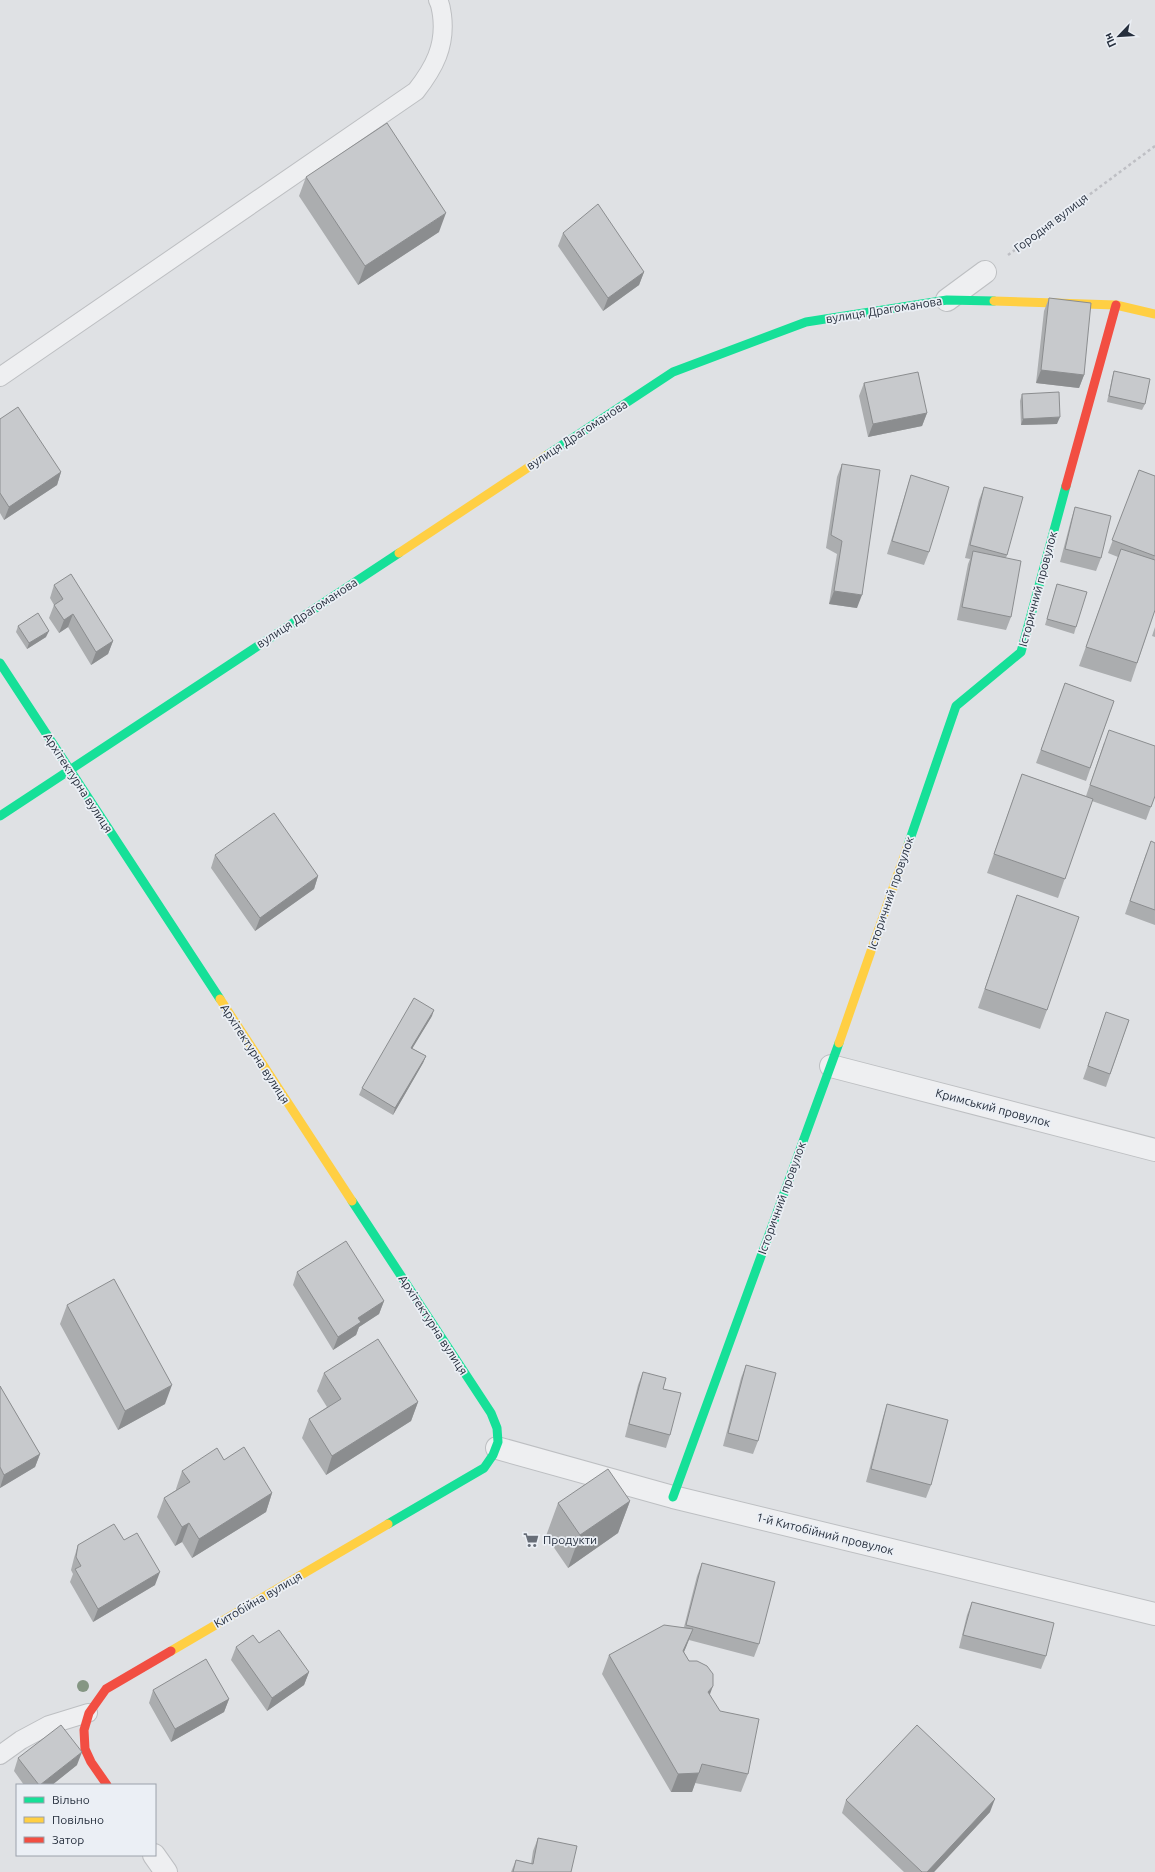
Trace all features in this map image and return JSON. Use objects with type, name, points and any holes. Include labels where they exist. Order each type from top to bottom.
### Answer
[{"type":"street","points":[[947,300],[985,272]]},
{"type":"street","name":"вулиця Драгоманова","points":[[0,816],[673,372],[806,322],[947,300],[1116,305],[1155,314]]},
{"type":"street","name":"Історичний провулок","points":[[673,1497],[831,1066],[956,706],[1021,652],[1116,305]]},
{"type":"street","name":"Архітектурна вулиця","points":[[0,663],[491,1413],[496,1424],[498,1436],[497,1448]]},
{"type":"street","name":"Кримський провулок","points":[[831,1066],[1155,1150]]},
{"type":"street","name":"1-й Китобійний провулок","points":[[497,1448],[673,1497],[1155,1614]]},
{"type":"street","name":"Китобійна вулиця","points":[[106,1784],[89,1759],[85,1743],[84,1728],[88,1713],[95,1700],[106,1689],[484,1468],[492,1459],[497,1448]]},
{"type":"street","points":[[155,1856],[166,1872]]},
{"type":"lane","points":[[0,377],[416,91],[430,72],[440,50],[443,26],[438,0]]},
{"type":"lane","points":[[0,1755],[20,1740],[49,1725],[88,1713]]},
{"type":"path","name":"Городня вулиця","points":[[985,272],[1155,146]]},
{"type":"building","points":[[387,123],[446,213],[365,266],[306,177]]},
{"type":"building","points":[[598,204],[644,272],[608,298],[563,233]]},
{"type":"building","points":[[1049,298],[1091,303],[1084,375],[1041,370]]},
{"type":"building","points":[[1114,371],[1150,379],[1145,404],[1109,396]]},
{"type":"building","points":[[918,372],[927,413],[873,424],[864,383]]},
{"type":"building","points":[[1059,392],[1060,417],[1023,419],[1022,394]]},
{"type":"building","points":[[18,407],[61,472],[9,507],[0,493],[0,419]]},
{"type":"building","points":[[842,464],[880,470],[862,595],[834,591],[842,541],[831,535]]},
{"type":"building","points":[[1139,470],[1155,476],[1155,556],[1112,540]]},
{"type":"building","points":[[911,475],[949,487],[929,552],[892,541]]},
{"type":"building","points":[[984,487],[1023,497],[1007,555],[970,545]]},
{"type":"building","points":[[1075,507],[1111,516],[1101,558],[1065,549]]},
{"type":"building","points":[[1121,549],[1155,560],[1155,610],[1137,663],[1086,647]]},
{"type":"building","points":[[973,551],[1021,561],[1011,617],[962,607]]},
{"type":"building","points":[[71,574],[113,641],[96,652],[73,614],[64,620],[54,605],[63,599],[54,585]]},
{"type":"building","points":[[1057,584],[1087,592],[1076,627],[1047,619]]},
{"type":"building","points":[[38,613],[49,631],[29,643],[18,626]]},
{"type":"building","points":[[1065,683],[1114,701],[1090,768],[1041,750]]},
{"type":"building","points":[[1109,730],[1155,746],[1155,796],[1151,807],[1090,785]]},
{"type":"building","points":[[1022,774],[1093,799],[1065,879],[994,854]]},
{"type":"building","points":[[274,813],[318,876],[260,918],[215,855]]},
{"type":"building","points":[[1151,841],[1155,843],[1155,910],[1130,901]]},
{"type":"building","points":[[1017,895],[1079,917],[1047,1010],[985,989]]},
{"type":"building","points":[[414,998],[434,1010],[411,1048],[426,1056],[395,1108],[362,1088]]},
{"type":"building","points":[[1106,1012],[1129,1020],[1110,1074],[1088,1066]]},
{"type":"building","points":[[346,1241],[384,1301],[358,1318],[361,1322],[338,1337],[297,1272]]},
{"type":"building","points":[[114,1279],[172,1385],[125,1411],[67,1305]]},
{"type":"building","points":[[378,1339],[418,1402],[332,1456],[309,1419],[341,1399],[324,1373]]},
{"type":"building","points":[[746,1365],[776,1373],[758,1441],[728,1433]]},
{"type":"building","points":[[643,1372],[666,1378],[663,1389],[681,1393],[670,1435],[629,1424]]},
{"type":"building","points":[[0,1386],[40,1454],[4,1475],[0,1467]]},
{"type":"building","points":[[887,1404],[948,1420],[931,1485],[871,1469]]},
{"type":"building","points":[[244,1447],[272,1493],[199,1539],[189,1523],[182,1527],[164,1498],[190,1482],[182,1471],[217,1448],[224,1460]]},
{"type":"building","points":[[608,1469],[630,1501],[580,1535],[558,1503]]},
{"type":"building","points":[[114,1524],[124,1540],[137,1533],[160,1572],[98,1609],[75,1569],[81,1566],[76,1557],[78,1545]]},
{"type":"building","points":[[702,1563],[775,1582],[759,1644],[686,1625]]},
{"type":"building","points":[[972,1602],[1054,1623],[1046,1656],[963,1635]]},
{"type":"building","points":[[664,1625],[693,1629],[683,1651],[689,1661],[697,1661],[707,1666],[713,1674],[713,1686],[708,1692],[720,1711],[759,1719],[748,1774],[702,1764],[699,1773],[678,1774],[609,1655]]},
{"type":"building","points":[[279,1630],[309,1672],[272,1698],[236,1647],[253,1635],[259,1643]]},
{"type":"building","points":[[206,1659],[229,1699],[175,1729],[153,1690]]},
{"type":"building","points":[[61,1725],[82,1752],[41,1784],[38,1784],[18,1758]]},
{"type":"building","points":[[917,1725],[995,1799],[927,1872],[922,1872],[846,1800]]},
{"type":"building","points":[[538,1838],[577,1846],[571,1872],[513,1872],[516,1860],[533,1864]]},
{"type":"traffic: fast","points":[[547,455],[673,372],[806,322],[947,300],[994,301]]},
{"type":"traffic: fast","points":[[908,845],[956,706],[1021,652],[1066,486]]},
{"type":"traffic: fast","points":[[0,816],[399,553]]},
{"type":"traffic: fast","points":[[0,663],[220,999]]},
{"type":"traffic: fast","points":[[673,1497],[839,1043]]},
{"type":"traffic: fast","points":[[352,1201],[491,1413],[497,1428],[498,1442],[493,1455],[484,1468],[388,1524]]},
{"type":"traffic: slow","points":[[994,301],[1116,305],[1155,314]]},
{"type":"traffic: slow","points":[[399,553],[547,455]]},
{"type":"traffic: slow","points":[[839,1043],[908,845]]},
{"type":"traffic: slow","points":[[220,999],[352,1201]]},
{"type":"traffic: slow","points":[[171,1651],[388,1524]]},
{"type":"traffic: jam","points":[[1066,486],[1116,305]]},
{"type":"traffic: jam","points":[[106,1784],[91,1762],[85,1749],[84,1730],[89,1713],[106,1689],[171,1651]]},
{"type":"place","name":"Продукти","points":[[531,1540]]}]
